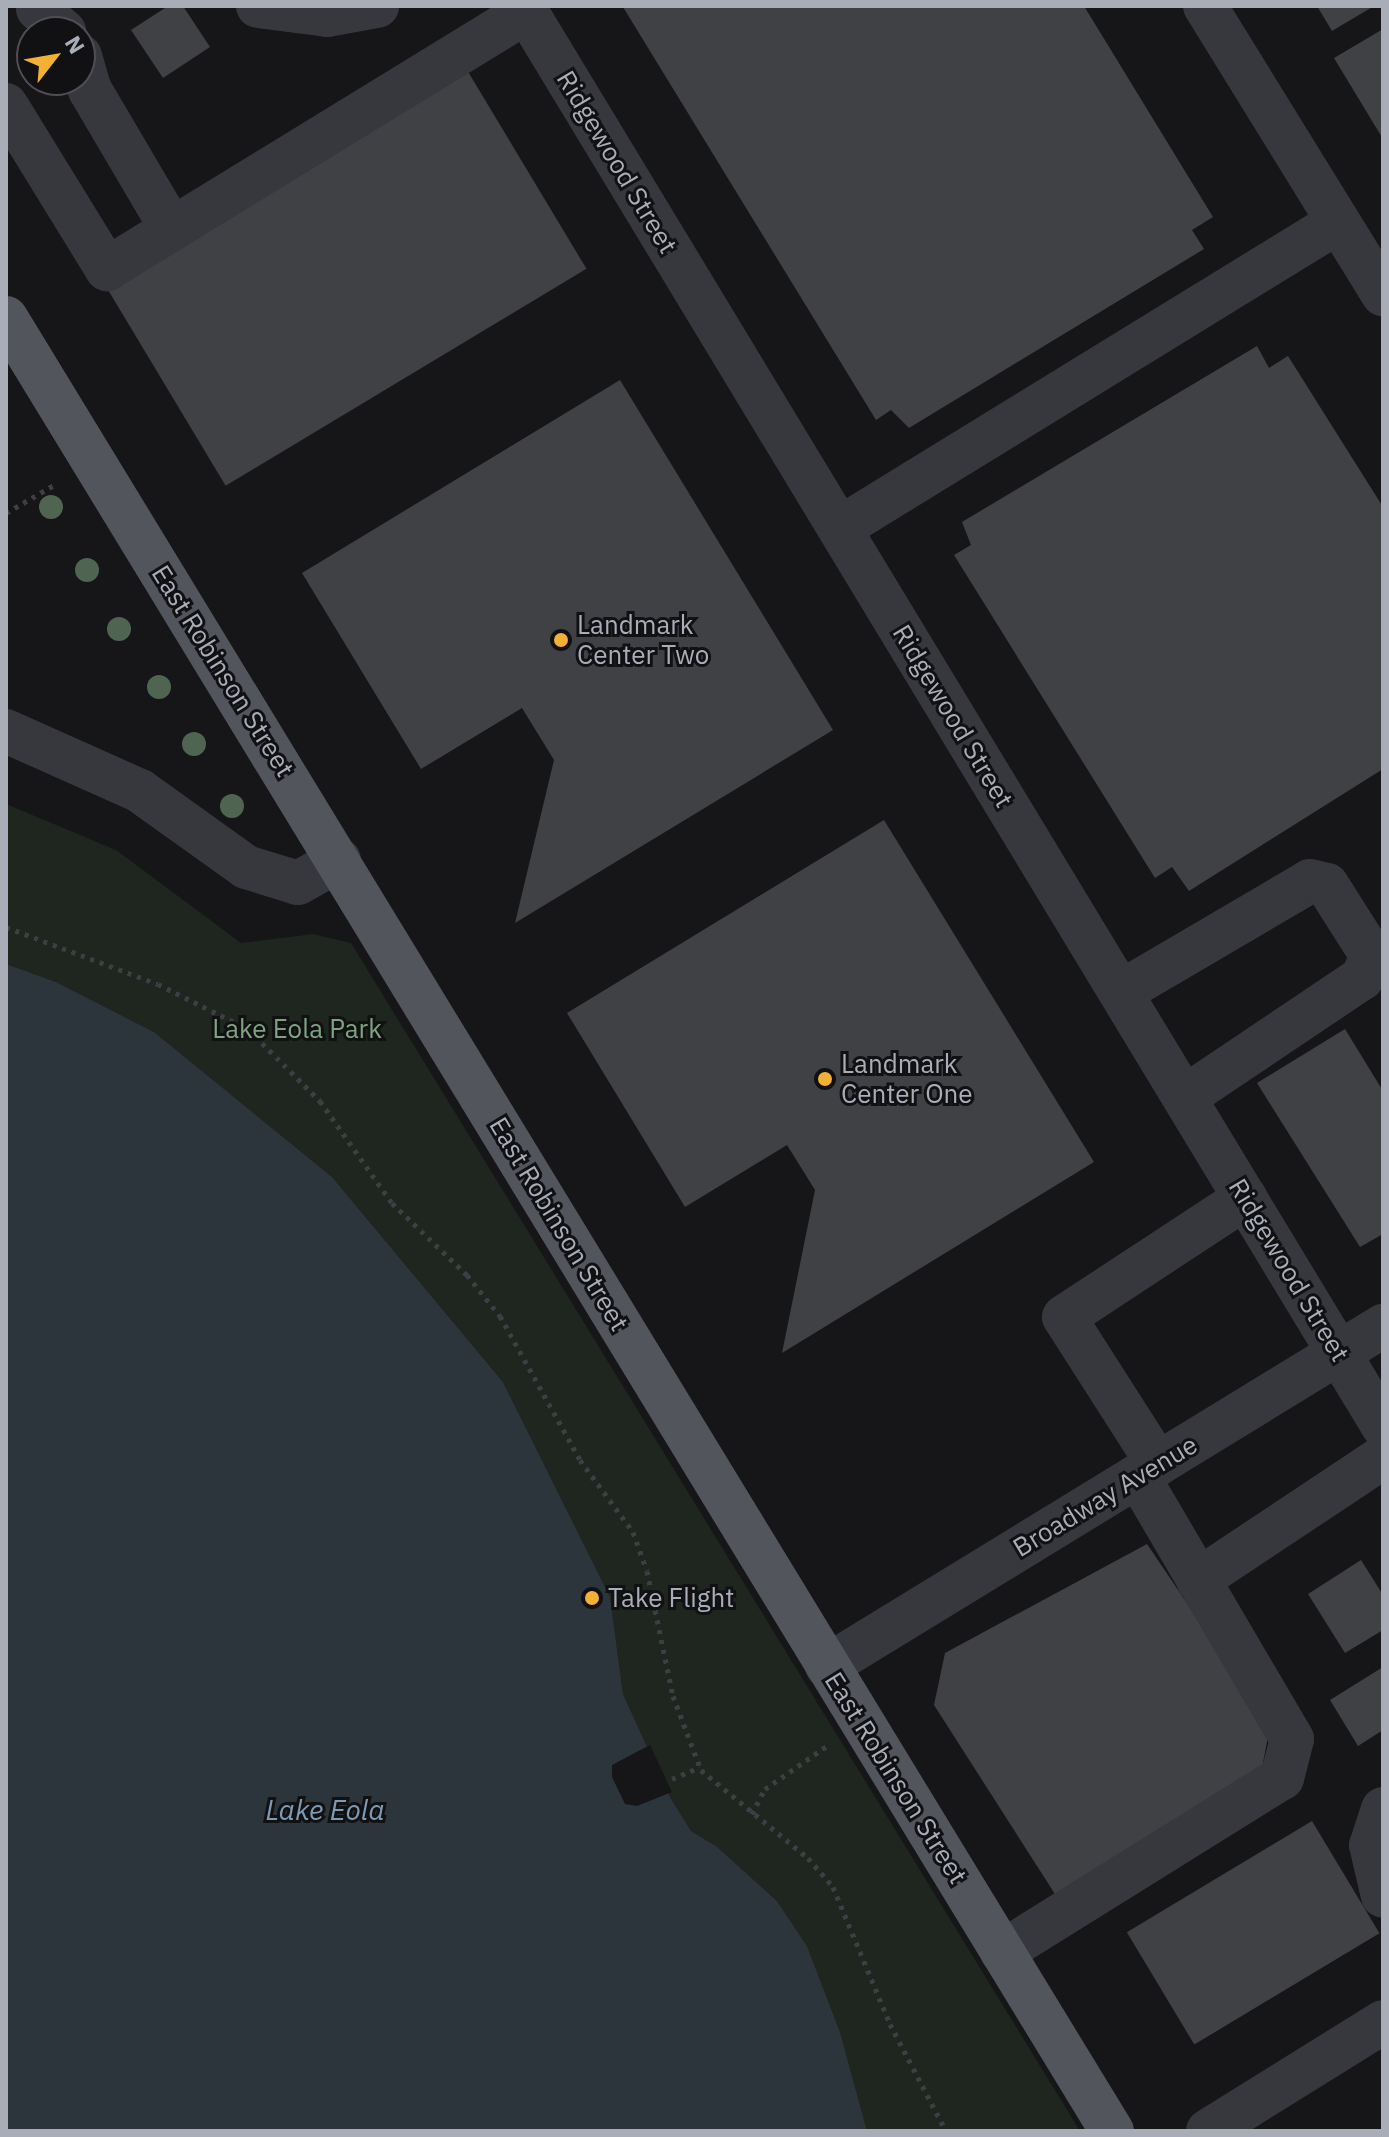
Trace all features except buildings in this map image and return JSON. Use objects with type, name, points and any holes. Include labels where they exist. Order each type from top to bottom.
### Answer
[{"type":"main road","name":"East Robinson Street","points":[[6,318],[1112,2131]]},
{"type":"street","points":[[258,6],[327,15],[377,6]]},
{"type":"street","points":[[1205,6],[1383,294]]},
{"type":"street","points":[[6,105],[107,269],[483,40],[525,9]]},
{"type":"street","name":"Ridgewood Street","points":[[525,9],[1383,1426]]},
{"type":"street","points":[[92,96],[172,229]]},
{"type":"street","points":[[840,528],[1338,222]]},
{"type":"street","points":[[6,731],[140,791],[246,867],[298,883],[347,874]]},
{"type":"street","points":[[1121,992],[1310,881],[1327,885],[1372,956],[1362,978],[1185,1097]]},
{"type":"street","points":[[1002,1952],[1282,1778],[1292,1739],[1198,1580],[1097,1368],[1064,1317],[1245,1198]]},
{"type":"street","name":"Broadway Avenue","points":[[827,1666],[1383,1326]]},
{"type":"street","points":[[1198,1580],[1383,1457]]},
{"type":"street","points":[[1383,1809],[1371,1845],[1383,1896]]},
{"type":"street","points":[[1208,2131],[1383,2022]]},
{"type":"path","points":[[6,513],[54,485]]},
{"type":"path","points":[[6,927],[158,984],[248,1029],[320,1101],[392,1203],[467,1275],[526,1357],[580,1460],[633,1532],[647,1571],[673,1696],[700,1767],[720,1791],[808,1858],[833,1887],[890,2024],[946,2131]]},
{"type":"path","points":[[752,1814],[765,1789],[828,1745]]},
{"type":"path","points":[[672,1779],[700,1767]]},
{"type":"green space","name":"Lake Eola Park","points":[[6,804],[116,850],[241,943],[313,934],[351,943],[1080,2131],[867,2131],[840,2032],[807,1946],[777,1901],[716,1846],[691,1831],[670,1797],[623,1694],[610,1597],[503,1382],[332,1177],[154,1032],[56,982],[6,964]]},
{"type":"water","name":"Lake Eola","points":[[6,964],[56,982],[154,1032],[332,1177],[503,1382],[610,1597],[623,1694],[670,1797],[691,1831],[716,1846],[777,1901],[807,1946],[840,2032],[867,2131],[6,2131]]},
{"type":"pier","points":[[650,1745],[672,1792],[637,1806],[625,1804],[612,1777],[612,1765]]},
{"type":"place","name":"Landmark Center Two","points":[[561,640]]},
{"type":"place","name":"Landmark Center One","points":[[825,1079]]},
{"type":"place","name":"Take Flight","points":[[592,1598]]}]
